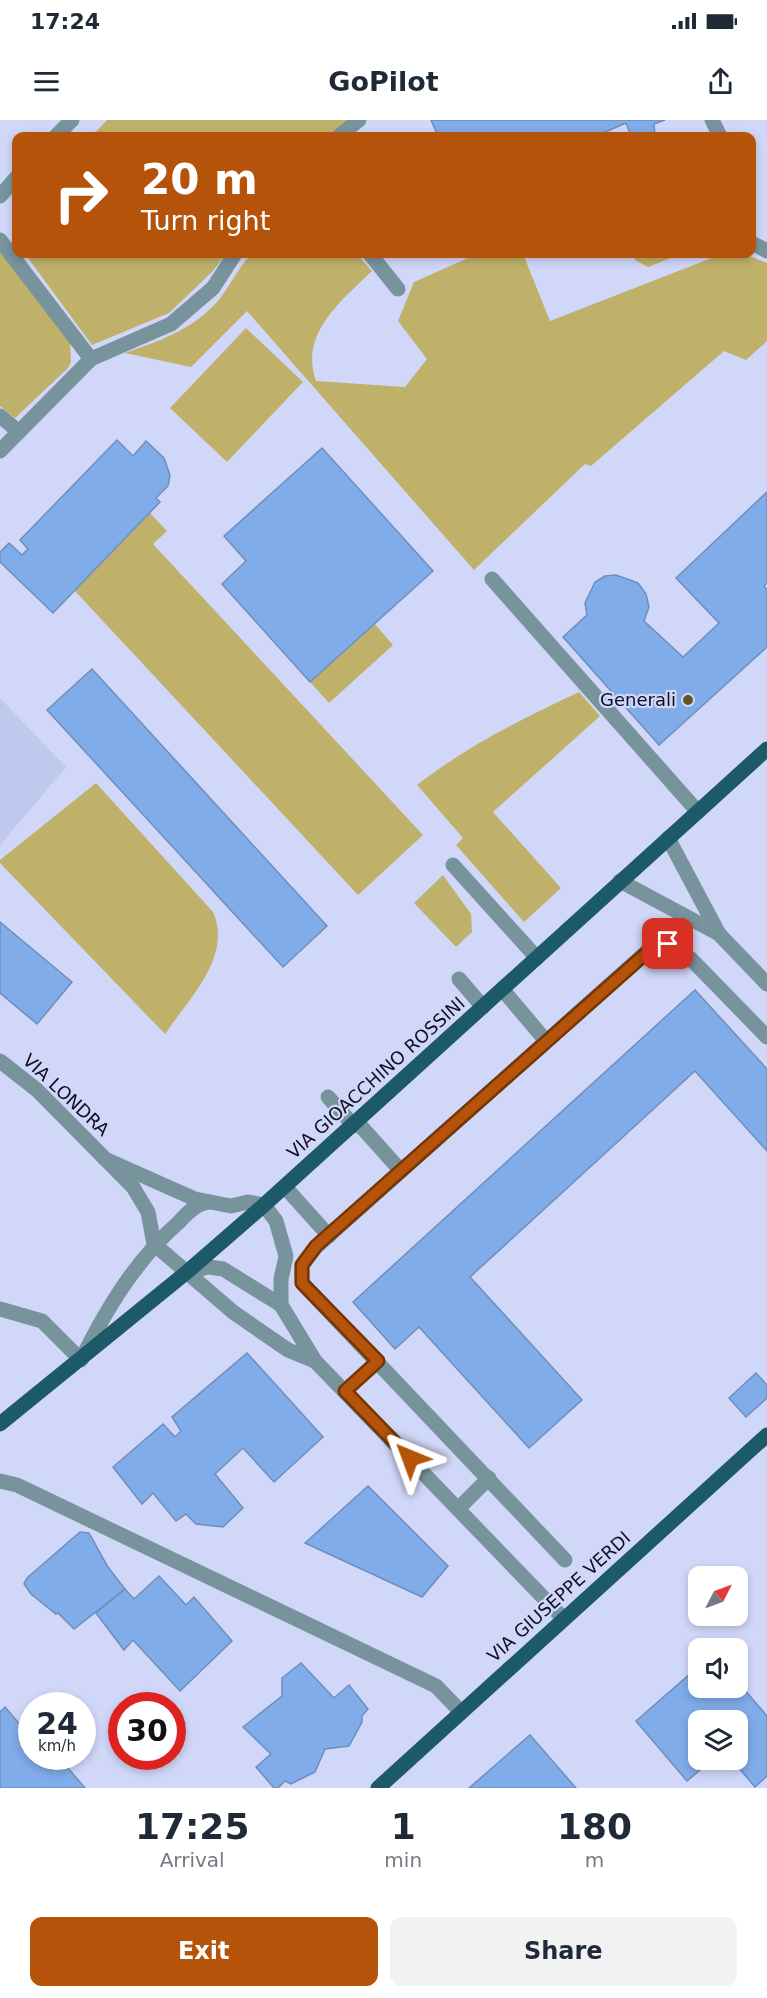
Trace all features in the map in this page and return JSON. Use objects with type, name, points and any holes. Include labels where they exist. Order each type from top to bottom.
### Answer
[{"type":"main road","name":"VIA GIOACCHINO ROSSINI","points":[[0,1424],[188,1272],[356,1124],[767,749]]},
{"type":"main road","name":"VIA GIUSEPPE VERDI","points":[[378,1788],[767,1435]]},
{"type":"street","points":[[60,132],[72,120]]},
{"type":"street","points":[[344,132],[359,120]]},
{"type":"street","points":[[0,196],[12,182]]},
{"type":"street","points":[[0,240],[12,256]]},
{"type":"street","points":[[14,258],[91,359]]},
{"type":"street","points":[[0,451],[91,359],[171,324],[213,288],[232,258]]},
{"type":"street","points":[[373,258],[398,289]]},
{"type":"street","points":[[0,416],[19,432]]},
{"type":"street","points":[[492,579],[698,812]]},
{"type":"street","points":[[668,838],[719,934],[767,984]]},
{"type":"street","points":[[453,865],[537,957]]},
{"type":"street","points":[[620,881],[719,934]]},
{"type":"street","points":[[564,1560],[489,1478],[302,1283],[302,1265],[329,1236],[652,948],[668,944],[691,959],[767,1036]]},
{"type":"street","points":[[459,980],[483,1007]]},
{"type":"street","points":[[502,989],[546,1041]]},
{"type":"street","name":"VIA LONDRA","points":[[0,1061],[37,1090],[133,1187],[148,1212],[154,1244]]},
{"type":"street","points":[[328,1097],[401,1171]]},
{"type":"street","name":"VIA LONDRA","points":[[105,1159],[195,1199],[231,1206],[248,1202],[264,1205]]},
{"type":"street","points":[[285,1186],[329,1236]]},
{"type":"street","points":[[0,1309],[42,1321],[81,1360],[107,1307],[154,1244],[202,1203],[215,1202]]},
{"type":"street","points":[[264,1205],[276,1221],[286,1256],[281,1279],[281,1305]]},
{"type":"street","points":[[154,1244],[233,1312],[288,1350],[315,1361]]},
{"type":"street","points":[[188,1272],[209,1267],[223,1269],[281,1305],[315,1361],[564,1619]]},
{"type":"street","points":[[345,1391],[378,1361]]},
{"type":"street","points":[[458,1509],[489,1478]]},
{"type":"street","points":[[0,1480],[17,1485],[436,1686],[461,1712]]},
{"type":"shaded area","points":[[107,120],[348,120],[332,132],[96,132]]},
{"type":"shaded area","points":[[0,247],[70,341],[71,362],[68,368],[15,418],[0,406]]},
{"type":"shaded area","points":[[28,258],[223,258],[213,271],[169,313],[92,345]]},
{"type":"shaded area","points":[[248,258],[361,258],[372,271],[336,307],[318,333],[313,348],[312,364],[316,381],[405,387],[427,359],[398,321],[414,282],[468,258],[525,258],[550,321],[712,258],[754,258],[767,263],[767,341],[746,360],[724,351],[591,466],[585,464],[474,570],[247,311],[191,367],[125,353],[162,339],[197,320],[217,302]]},
{"type":"shaded area","points":[[635,258],[671,258],[648,267]]},
{"type":"shaded area","points":[[246,328],[303,382],[227,462],[170,408]]},
{"type":"shaded area","points":[[150,513],[167,531],[153,544],[423,835],[358,895],[75,591]]},
{"type":"shaded area","points":[[375,624],[393,645],[329,703],[310,682]]},
{"type":"shaded area","points":[[579,692],[600,716],[493,812],[561,888],[524,922],[456,845],[463,838],[417,785],[475,746]]},
{"type":"shaded area","points":[[0,698],[66,767],[0,845]]},
{"type":"shaded area","points":[[96,783],[213,912],[218,928],[213,961],[205,977],[165,1034],[0,863],[0,860]]},
{"type":"shaded area","points":[[443,875],[471,914],[472,932],[456,947],[414,903]]},
{"type":"building","points":[[431,120],[665,120],[654,124],[655,132],[629,132],[626,123],[605,132],[436,132]]},
{"type":"building","points":[[117,440],[133,456],[146,441],[164,458],[170,475],[168,486],[156,498],[160,502],[53,613],[0,562],[0,552],[9,543],[22,555],[28,549],[20,540]]},
{"type":"building","points":[[322,448],[433,571],[310,682],[222,584],[246,561],[224,536]]},
{"type":"building","points":[[767,492],[767,583],[764,586],[767,590],[767,647],[659,745],[563,637],[587,615],[585,603],[595,582],[605,576],[616,575],[638,583],[646,594],[649,607],[644,621],[683,657],[719,623],[676,578]]},
{"type":"building","points":[[92,669],[327,926],[283,967],[47,710]]},
{"type":"building","points":[[0,922],[72,982],[37,1024],[0,993]]},
{"type":"building","points":[[695,990],[767,1069],[767,1151],[695,1071],[470,1277],[582,1400],[529,1448],[419,1327],[395,1349],[353,1302]]},
{"type":"building","points":[[247,1353],[323,1437],[274,1482],[243,1448],[215,1474],[243,1508],[223,1527],[196,1524],[186,1514],[176,1521],[153,1493],[142,1504],[113,1467],[163,1424],[175,1437],[181,1431],[172,1417]]},
{"type":"building","points":[[756,1373],[767,1385],[767,1398],[746,1417],[729,1398]]},
{"type":"building","points":[[368,1486],[448,1566],[422,1597],[305,1543]]},
{"type":"building","points":[[80,1532],[89,1533],[108,1567],[125,1589],[74,1629],[58,1613],[56,1614],[31,1594],[24,1584],[27,1578]]},
{"type":"building","points":[[159,1576],[186,1605],[194,1597],[232,1641],[180,1691],[133,1640],[124,1650],[96,1613],[125,1589],[134,1599]]},
{"type":"building","points":[[301,1663],[334,1698],[349,1685],[368,1709],[362,1716],[362,1722],[349,1746],[325,1749],[315,1772],[291,1784],[285,1781],[278,1788],[274,1788],[256,1767],[271,1754],[243,1727],[282,1696],[282,1678]]},
{"type":"building","points":[[688,1676],[688,1698],[748,1698],[748,1694],[767,1716],[767,1776],[755,1787],[741,1770],[748,1770],[748,1710],[688,1710],[688,1770],[700,1770],[687,1781],[636,1721]]},
{"type":"building","points":[[5,1707],[18,1722],[18,1770],[70,1770],[85,1788],[0,1788],[0,1712]]},
{"type":"building","points":[[530,1735],[576,1788],[469,1788]]},
{"type":"place","name":"Generali","points":[[688,700]]},
{"type":"route","points":[[410,1458],[345,1391],[378,1361],[302,1283],[302,1265],[316,1246],[573,1015],[652,948],[668,944]]}]
